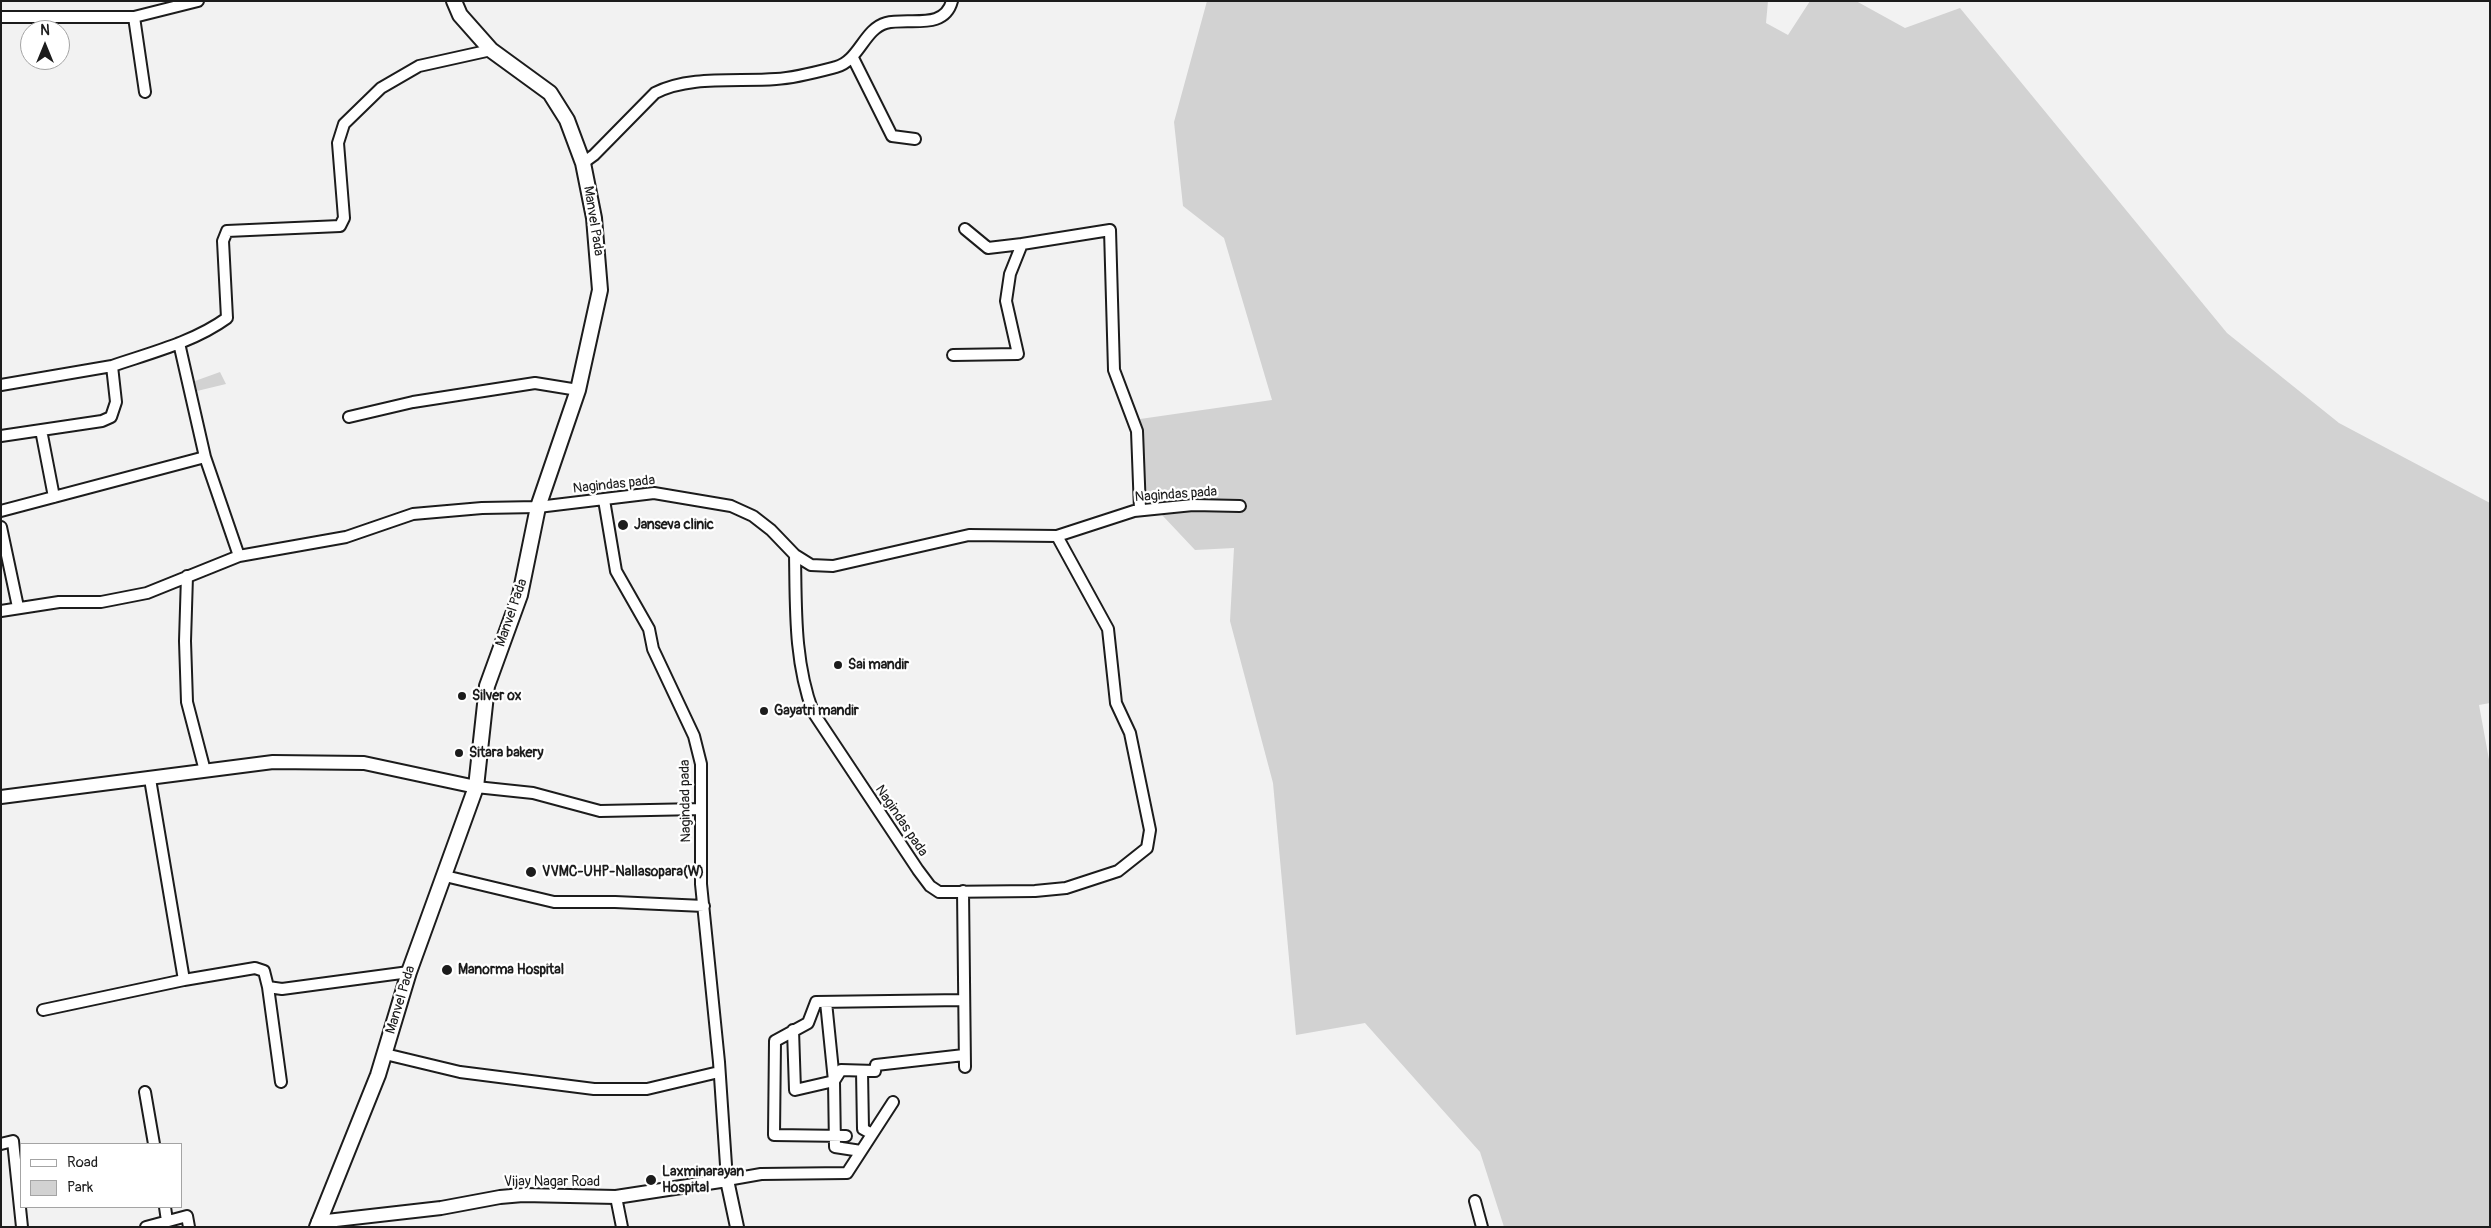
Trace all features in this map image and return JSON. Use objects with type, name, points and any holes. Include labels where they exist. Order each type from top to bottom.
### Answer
[{"type":"main road","name":"Manvel Pada","points":[[317,1224],[385,1054],[410,972],[476,787],[487,686],[520,595],[538,507],[578,390],[600,290],[594,218],[583,163],[567,120],[550,93],[491,50],[460,15],[454,1]]},
{"type":"street","points":[[1,17],[134,17],[198,1]]},
{"type":"street","points":[[583,163],[594,155],[655,93],[664,88],[719,80],[777,79],[838,67],[854,58],[874,31],[884,23],[910,20],[935,21],[945,16],[950,10],[952,1]]},
{"type":"street","points":[[134,17],[145,92]]},
{"type":"street","points":[[1,385],[112,366],[179,343],[217,325],[227,318],[223,241],[227,231],[340,226],[344,218],[338,143],[344,124],[382,88],[419,66],[491,50]]},
{"type":"street","points":[[854,58],[892,136],[915,139]]},
{"type":"street","points":[[965,229],[988,248],[1110,230],[1114,370],[1137,431],[1140,510]]},
{"type":"street","points":[[953,355],[1018,354],[1006,301],[1010,274],[1022,244]]},
{"type":"street","points":[[179,343],[205,457],[239,556]]},
{"type":"street","points":[[1,436],[102,421],[110,417],[116,402],[112,366]]},
{"type":"street","points":[[349,417],[413,402],[535,383],[578,390]]},
{"type":"street","points":[[41,430],[54,497]]},
{"type":"street","points":[[1,511],[205,457]]},
{"type":"street","name":"Nagindas pada","points":[[1,611],[60,602],[101,602],[138,595],[239,556],[346,537],[413,514],[482,508],[538,507],[654,493],[731,506],[753,516],[771,530],[795,554],[811,565],[833,566],[970,535],[1057,536],[1120,514],[1140,510],[1193,505],[1240,506]]},
{"type":"street","name":"Nagindad pada","points":[[604,500],[616,571],[649,630],[653,649],[694,736],[701,764],[700,810],[704,906],[720,1072],[727,1180]]},
{"type":"street","points":[[1,528],[18,607]]},
{"type":"street","name":"Nagindas pada","points":[[795,554],[798,655],[806,694],[813,712],[930,886],[939,892],[1035,892],[1066,888],[1118,870],[1146,848],[1150,830],[1130,733],[1116,703],[1108,630],[1057,536]]},
{"type":"street","points":[[187,576],[185,641],[187,702],[205,772]]},
{"type":"street","points":[[1,797],[274,762],[364,763],[476,787],[533,793],[600,810],[700,810]]},
{"type":"street","points":[[150,779],[184,980]]},
{"type":"street","points":[[445,876],[554,902],[616,902],[704,906]]},
{"type":"street","points":[[963,891],[965,1067]]},
{"type":"street","points":[[43,1010],[184,980],[259,968],[264,971],[268,987],[281,1082]]},
{"type":"street","points":[[268,987],[282,989],[410,972]]},
{"type":"street","points":[[846,1136],[774,1135],[775,1041],[808,1022],[816,1002],[963,1000]]},
{"type":"street","points":[[826,1002],[834,1081],[835,1147],[861,1151]]},
{"type":"street","points":[[792,1030],[795,1090],[834,1081],[841,1070],[874,1071],[876,1065],[964,1055]]},
{"type":"street","points":[[385,1054],[460,1072],[594,1089],[647,1089],[720,1072]]},
{"type":"street","points":[[862,1071],[863,1129],[872,1134]]},
{"type":"street","points":[[146,1092],[154,1143]]},
{"type":"street","points":[[737,1227],[727,1180],[761,1174],[847,1174],[892,1102]]},
{"type":"street","points":[[1,1144],[13,1141],[20,1208]]},
{"type":"street","name":"Vijay Nagar Road","points":[[317,1224],[441,1208],[500,1197],[524,1195],[616,1197],[727,1180]]},
{"type":"street","points":[[616,1197],[622,1227]]},
{"type":"street","points":[[1475,1202],[1482,1227]]},
{"type":"street","points":[[20,1208],[22,1227]]},
{"type":"street","points":[[165,1208],[167,1221]]},
{"type":"street","points":[[146,1227],[187,1216],[189,1227]]},
{"type":"green space","points":[[1207,1],[1768,1],[1766,23],[1788,35],[1810,1],[1856,1],[1905,28],[1960,8],[2227,333],[2339,423],[2490,503],[2490,703],[2479,705],[2490,765],[2490,1227],[1504,1227],[1480,1152],[1365,1023],[1296,1035],[1273,783],[1230,621],[1234,548],[1195,550],[1146,498],[1140,419],[1272,400],[1224,238],[1183,206],[1174,122]]},
{"type":"green space","points":[[220,372],[226,384],[197,391],[195,381]]},
{"type":"place","name":"Janseva clinic","points":[[623,525]]},
{"type":"place","name":"Sai mandir","points":[[838,665]]},
{"type":"place","name":"Silver ox","points":[[462,696]]},
{"type":"place","name":"Gayatri mandir","points":[[764,711]]},
{"type":"place","name":"Sitara bakery","points":[[459,753]]},
{"type":"place","name":"VVMC-UHP-Nallasopara(W)","points":[[531,872]]},
{"type":"place","name":"Manorma Hospital","points":[[447,970]]},
{"type":"place","name":"Laxminarayan Hospital","points":[[651,1180]]}]
